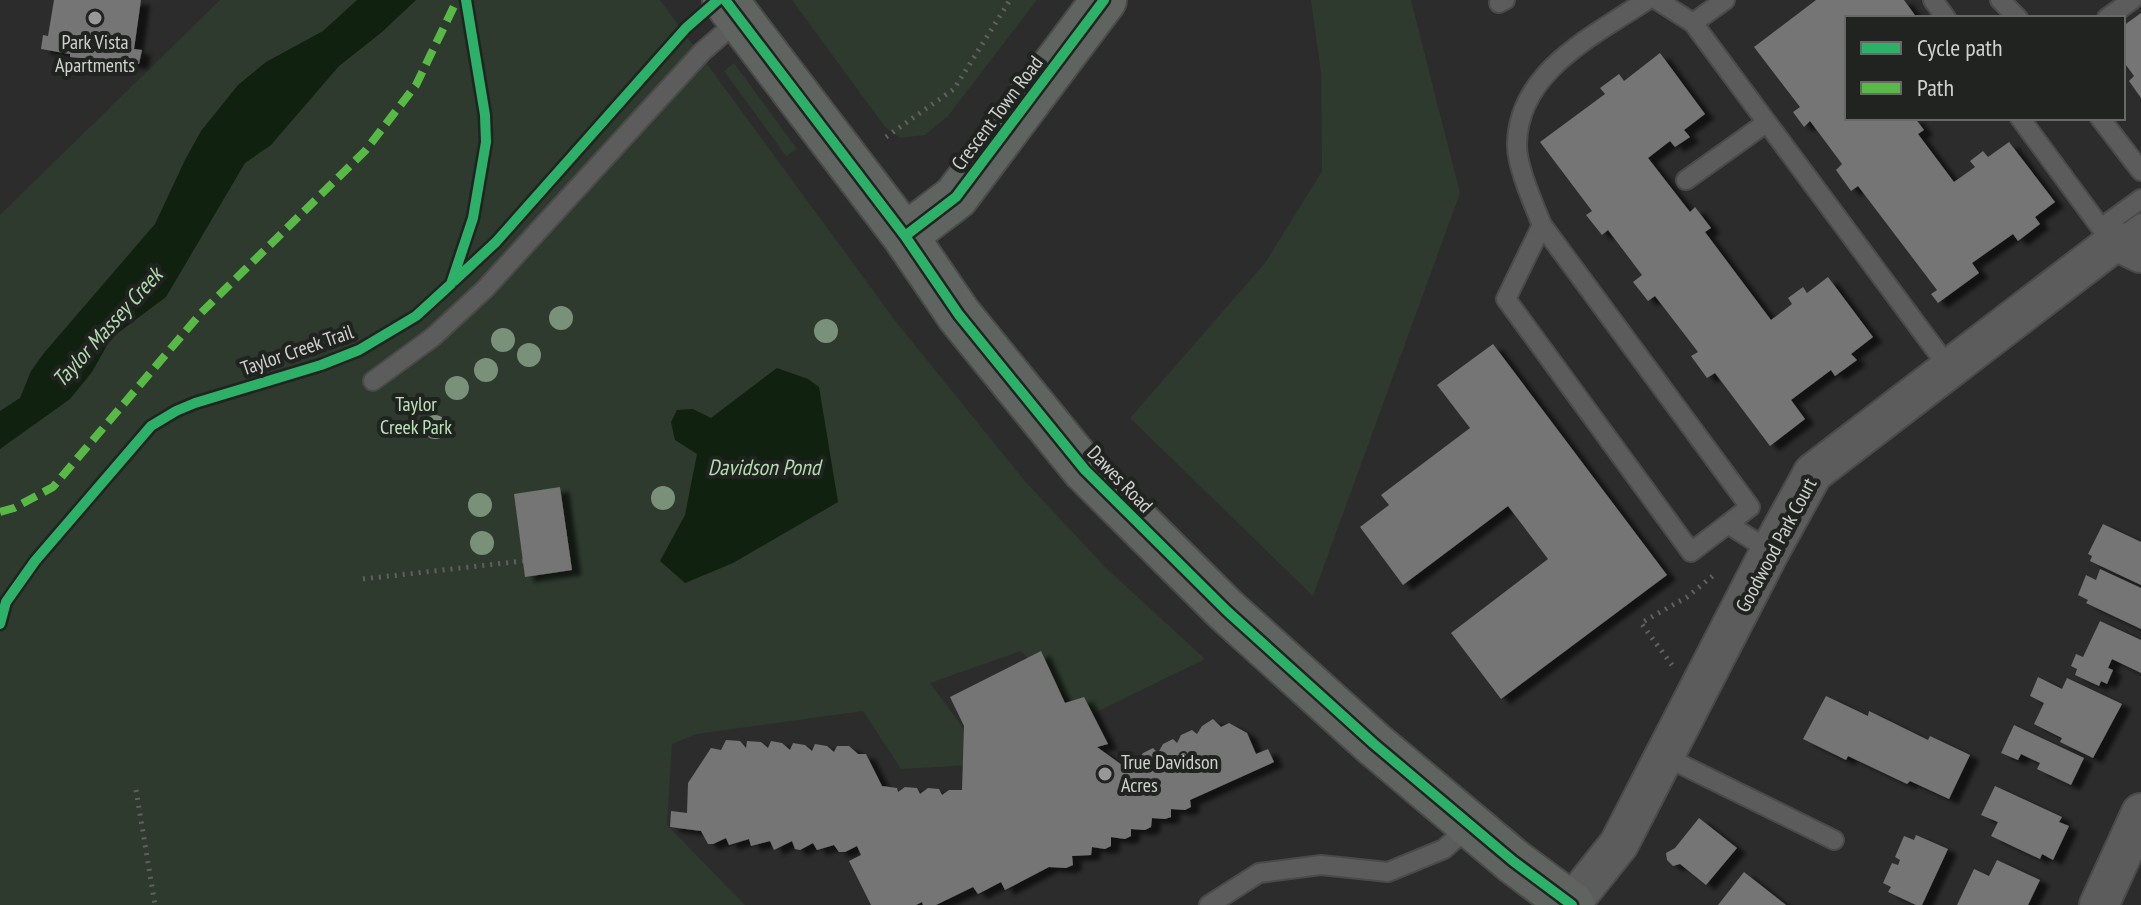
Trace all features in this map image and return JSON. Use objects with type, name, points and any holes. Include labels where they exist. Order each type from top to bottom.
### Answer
[{"type":"street","name":"Crescent Town Road","points":[[905,236],[956,197],[1104,0]]},
{"type":"street","name":"Dawes Road","points":[[733,10],[905,236],[959,315],[1085,470],[1227,611],[1374,744],[1572,904]]},
{"type":"street","name":"Goodwood Park Court","points":[[1572,904],[1619,844],[1813,473],[2135,224]]},
{"type":"street","points":[[2099,905],[2141,813]]},
{"type":"lane","points":[[1542,225],[1506,299],[1691,552],[1750,507],[1542,225],[1516,144],[1527,98],[1559,60],[1647,0]]},
{"type":"lane","points":[[1657,0],[1693,23],[1949,368]]},
{"type":"lane","points":[[1693,23],[1725,0]]},
{"type":"lane","points":[[2000,0],[2016,16]]},
{"type":"lane","points":[[2110,16],[2132,0]]},
{"type":"lane","points":[[373,381],[433,337],[485,289],[702,52],[733,10]]},
{"type":"lane","points":[[2021,120],[2101,228],[2135,224]]},
{"type":"lane","points":[[2102,120],[2141,171]]},
{"type":"lane","points":[[1686,180],[1766,123]]},
{"type":"lane","points":[[1728,524],[1770,551]]},
{"type":"lane","points":[[1666,757],[1834,840]]},
{"type":"lane","points":[[1209,905],[1259,873],[1321,865],[1388,872],[1444,849],[1471,825]]},
{"type":"path","points":[[886,137],[954,89],[1010,0]]},
{"type":"path","points":[[363,579],[523,561]]},
{"type":"path","points":[[1641,623],[1687,597],[1721,569]]},
{"type":"path","points":[[136,790],[155,905]]},
{"type":"green space","name":"Taylor Creek Park","points":[[220,0],[660,0],[897,323],[1024,480],[1105,567],[1205,659],[1086,717],[1021,651],[930,683],[990,764],[901,769],[863,711],[697,734],[672,744],[667,825],[745,905],[0,905],[0,215]]},
{"type":"green space","points":[[792,0],[1037,0],[948,116],[925,135],[900,138],[885,127]]},
{"type":"green space","points":[[1311,0],[1411,0],[1460,193],[1313,596],[1130,418],[1265,263],[1322,171],[1321,73]]},
{"type":"green space","points":[[734,63],[797,149],[786,156],[724,71]]},
{"type":"water","name":"Taylor Massey Creek","points":[[357,0],[416,0],[339,66],[271,145],[245,163],[166,297],[111,338],[92,372],[70,399],[0,449],[0,411],[20,398],[31,371],[44,353],[155,224],[201,131],[238,85],[266,62],[323,31]]},
{"type":"water","name":"Davidson Pond","points":[[777,368],[808,379],[819,387],[838,502],[733,563],[685,583],[660,561],[685,515],[697,454],[675,440],[671,422],[677,410],[693,409],[711,418]]},
{"type":"building","name":"Park Vista Apartments","points":[[54,0],[141,0],[134,49],[142,50],[139,64],[70,57],[70,54],[41,49],[43,35],[48,36]]},
{"type":"building","points":[[1816,0],[1904,0],[1916,16],[1845,16],[1845,120],[1916,120],[1924,130],[1918,134],[1954,182],[1975,167],[1970,161],[1983,151],[1988,157],[2009,142],[2055,202],[2035,217],[2040,224],[2018,241],[2013,234],[1972,263],[1979,273],[1938,303],[1931,294],[1937,290],[1858,186],[1851,191],[1836,170],[1842,164],[1810,121],[1804,127],[1793,112],[1800,107],[1754,47]]},
{"type":"building","points":[[2141,13],[2141,98],[2129,81],[2134,76],[2125,64],[2125,25]]},
{"type":"building","points":[[1660,53],[1705,114],[1684,130],[1690,137],[1675,147],[1670,141],[1648,158],[1690,212],[1695,207],[1711,228],[1705,232],[1771,320],[1792,304],[1788,298],[1803,287],[1807,293],[1828,277],[1873,337],[1851,354],[1857,360],[1835,376],[1831,370],[1791,400],[1805,419],[1770,446],[1715,373],[1707,378],[1691,356],[1698,352],[1655,296],[1648,301],[1633,282],[1642,275],[1608,230],[1602,235],[1586,215],[1592,211],[1540,142],[1605,94],[1600,88],[1619,74],[1624,81]]},
{"type":"building","points":[[1493,344],[1667,575],[1501,699],[1451,633],[1548,559],[1508,506],[1403,585],[1360,527],[1389,505],[1381,495],[1470,428],[1437,385]]},
{"type":"building","points":[[560,487],[572,570],[525,577],[514,494]]},
{"type":"building","points":[[2103,524],[2141,542],[2141,585],[2090,561],[2092,556],[2088,554]]},
{"type":"building","points":[[2100,569],[2141,588],[2141,629],[2086,603],[2088,600],[2078,595],[2086,575],[2096,580]]},
{"type":"building","points":[[2100,621],[2141,640],[2141,673],[2112,659],[2108,668],[2113,670],[2107,684],[2101,681],[2099,686],[2075,675],[2077,669],[2071,666],[2076,654],[2083,657]]},
{"type":"building","name":"True Davidson Acres","points":[[1041,651],[1065,703],[1084,697],[1108,744],[1097,747],[1122,765],[1133,758],[1138,762],[1143,753],[1153,748],[1158,753],[1163,744],[1173,739],[1177,743],[1181,735],[1192,730],[1197,734],[1202,726],[1213,719],[1221,727],[1229,723],[1247,733],[1256,754],[1268,749],[1274,762],[1190,800],[1191,807],[1185,810],[1171,809],[1171,817],[1152,818],[1151,827],[1145,830],[1131,829],[1131,836],[1125,839],[1111,837],[1111,846],[1105,849],[1092,847],[1091,855],[1072,856],[1073,865],[1066,868],[1049,867],[1005,890],[1001,882],[978,894],[973,887],[936,905],[923,905],[922,902],[916,905],[871,905],[849,861],[861,855],[857,846],[839,852],[834,845],[817,850],[813,843],[800,850],[795,849],[792,841],[774,850],[770,841],[751,846],[749,839],[729,845],[726,838],[708,844],[701,831],[670,827],[671,811],[687,813],[688,783],[711,748],[721,750],[726,740],[740,741],[746,748],[747,741],[761,742],[768,748],[771,741],[782,743],[790,750],[793,743],[805,745],[812,751],[815,744],[827,746],[834,752],[837,746],[849,746],[858,754],[866,754],[882,786],[897,788],[898,792],[905,787],[917,788],[920,794],[928,788],[939,789],[942,795],[949,790],[962,790],[964,726],[950,697]]},
{"type":"building","points":[[2038,677],[2062,689],[2067,678],[2122,704],[2093,758],[2060,742],[2062,738],[2034,724],[2044,703],[2030,696]]},
{"type":"building","points":[[1826,696],[1868,716],[1869,711],[1928,740],[1930,736],[1970,755],[1949,799],[1910,781],[1907,784],[1848,756],[1846,760],[1803,739]]},
{"type":"building","points":[[2014,725],[2084,758],[2071,785],[2037,769],[2040,763],[2021,754],[2018,760],[2001,753]]},
{"type":"building","points":[[1995,786],[2062,817],[2059,822],[2069,826],[2053,860],[2042,854],[2040,859],[1991,836],[1998,822],[1981,815]]},
{"type":"building","points":[[1699,818],[1737,848],[1706,885],[1680,864],[1673,866],[1667,860],[1666,853],[1675,848]]},
{"type":"building","points":[[1916,835],[1948,849],[1922,905],[1888,892],[1891,887],[1883,883],[1892,863],[1898,865],[1900,860],[1895,857],[1904,836],[1914,840]]},
{"type":"building","points":[[1997,860],[2040,880],[2028,905],[1957,905],[1974,869],[1989,876]]},
{"type":"building","points":[[1744,872],[1786,905],[1718,905]]},
{"type":"marked path","points":[[0,512],[53,487],[201,313],[365,151],[416,85],[457,0]]},
{"type":"cycle path","name":"Taylor Creek Trail","points":[[0,624],[6,602],[35,561],[151,426],[195,403],[321,365],[359,350],[416,316],[451,284],[473,218],[486,142],[485,115],[466,0]]},
{"type":"cycle path","points":[[454,281],[496,242],[686,28],[718,0]]},
{"type":"cycle path","points":[[725,0],[905,236],[959,315],[1085,470],[1227,611],[1374,744],[1513,861],[1572,905]]},
{"type":"cycle path","points":[[905,236],[956,197],[1104,0]]},
{"type":"place","name":"Park Vista Apartments","points":[[95,18]]},
{"type":"place","name":"True Davidson Acres","points":[[1105,774]]}]
